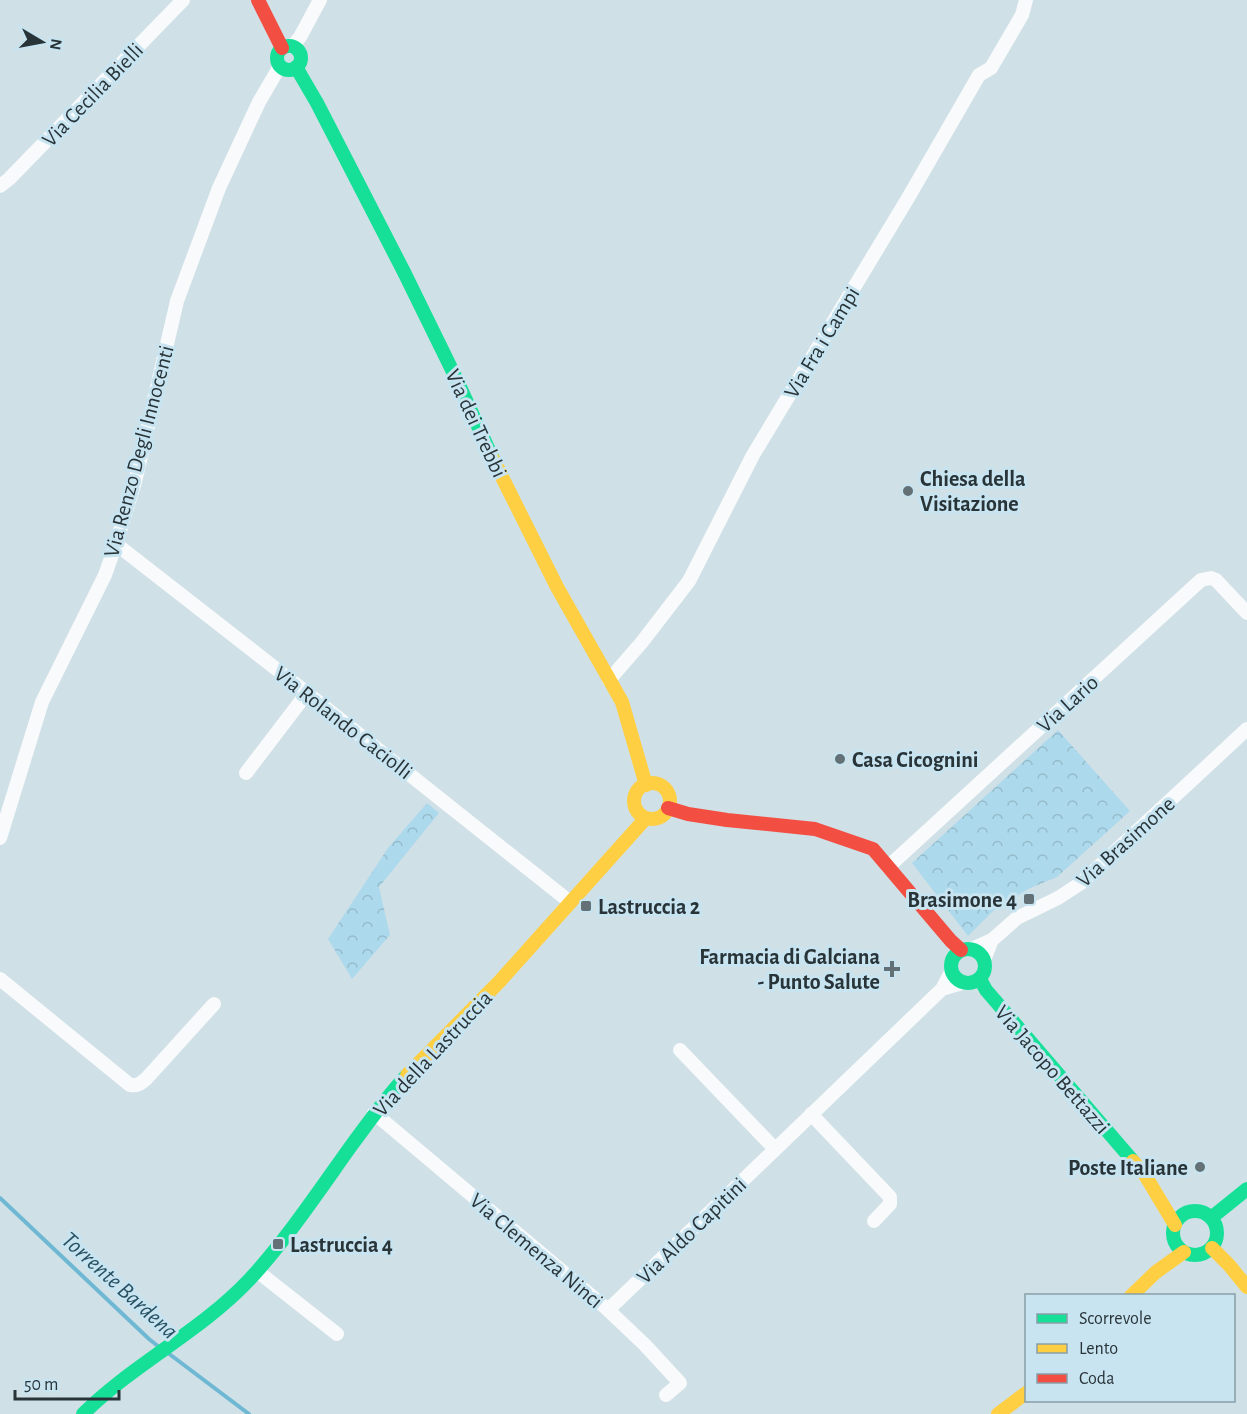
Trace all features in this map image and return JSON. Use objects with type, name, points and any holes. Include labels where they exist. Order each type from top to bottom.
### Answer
[{"type":"street","name":"Via Cecilia Bielli","points":[[0,186],[9,180],[183,0]]},
{"type":"street","points":[[258,0],[287,47],[298,51],[301,57],[299,64],[290,70],[280,66],[278,54],[287,47],[300,37],[320,0]]},
{"type":"street","name":"Via Fra i Campi","points":[[609,680],[689,581],[753,455],[908,198],[979,75],[991,68],[1022,15],[1026,0]]},
{"type":"street","name":"Via Renzo Degli Innocenti","points":[[0,838],[42,702],[105,575],[116,544],[135,482],[177,301],[219,188],[259,102],[280,66]]},
{"type":"street","name":"Via dei Trebbi","points":[[296,67],[399,262],[557,587],[622,702],[645,785]]},
{"type":"street","name":"Via Rolando Caciolli","points":[[116,544],[570,902]]},
{"type":"street","name":"Via Lario","points":[[888,867],[1201,580],[1211,578],[1216,580],[1247,613]]},
{"type":"street","points":[[246,773],[307,693]]},
{"type":"street","name":"Via Brasimone","points":[[959,949],[992,940],[1017,918],[1058,898],[1081,883],[1247,729]]},
{"type":"street","points":[[652,783],[659,785],[668,795],[670,801],[668,808],[657,818],[646,818],[640,814],[634,802],[639,789],[652,783]]},
{"type":"street","points":[[668,808],[688,814],[727,820],[815,829],[873,849],[959,949],[981,955],[985,970],[975,984]]},
{"type":"street","name":"Via della Lastruccia","points":[[83,1414],[94,1402],[140,1366],[222,1306],[257,1271],[317,1196],[387,1096],[500,981],[646,818]]},
{"type":"street","name":"Via Brasimone","points":[[984,960],[992,940]]},
{"type":"street","points":[[951,972],[951,964],[959,949]]},
{"type":"street","name":"Via Jacopo Bettazzi","points":[[951,972],[954,977],[975,984],[1145,1175],[1175,1225]]},
{"type":"street","name":"Via Aldo Capitini","points":[[608,1310],[942,989],[951,972]]},
{"type":"street","points":[[0,979],[125,1083],[135,1086],[146,1079],[214,1004]]},
{"type":"street","name":"Via Aldo Capitini","points":[[942,989],[975,984]]},
{"type":"street","points":[[680,1050],[775,1149]]},
{"type":"street","name":"Via Clemenza Ninci","points":[[374,1113],[608,1310],[645,1345],[680,1383],[666,1395]]},
{"type":"street","points":[[812,1114],[890,1197],[890,1204],[874,1221]]},
{"type":"street","name":"Via Jacopo Bettazzi","points":[[1145,1175],[1170,1193],[1186,1213]]},
{"type":"street","points":[[1211,1218],[1247,1189]]},
{"type":"street","points":[[1193,1211],[1200,1211],[1211,1218],[1217,1229],[1216,1242],[1212,1248],[1195,1255],[1184,1252],[1174,1237],[1178,1220],[1186,1213],[1193,1211]]},
{"type":"street","points":[[1212,1248],[1247,1287]]},
{"type":"street","points":[[1133,1294],[1156,1272],[1184,1252]]},
{"type":"street","points":[[257,1271],[337,1334]]},
{"type":"street","points":[[998,1414],[1025,1394]]},
{"type":"green space","points":[[1058,730],[1130,811],[1057,877],[1028,889],[993,911],[968,936],[912,863]]},
{"type":"green space","points":[[427,803],[439,813],[379,887],[390,935],[352,979],[328,939],[388,848]]},
{"type":"waterway","name":"Torrente Bardena","points":[[0,1198],[159,1347]]},
{"type":"waterway","name":"Torrente Bardena","points":[[168,1353],[249,1414]]},
{"type":"traffic: fast","points":[[289,46],[297,50],[301,58],[297,66],[289,70],[281,66],[277,58],[281,50],[289,46]]},
{"type":"traffic: fast","points":[[296,67],[404,272],[493,459]]},
{"type":"traffic: fast","points":[[968,949],[980,954],[985,966],[980,978],[968,983],[956,978],[951,966],[956,954],[968,949]]},
{"type":"traffic: fast","points":[[980,979],[986,990],[1133,1161]]},
{"type":"traffic: fast","points":[[83,1414],[123,1379],[209,1316],[249,1280],[289,1232],[378,1110],[407,1075]]},
{"type":"traffic: fast","points":[[1211,1218],[1247,1189]]},
{"type":"traffic: fast","points":[[1195,1211],[1210,1218],[1217,1233],[1210,1248],[1195,1255],[1180,1248],[1173,1233],[1180,1218],[1195,1211]]},
{"type":"traffic: slow","points":[[493,459],[557,587],[622,702],[646,785]]},
{"type":"traffic: slow","points":[[652,783],[664,789],[670,801],[664,813],[652,819],[640,813],[634,801],[640,789],[652,783]]},
{"type":"traffic: slow","points":[[407,1075],[500,981],[646,818]]},
{"type":"traffic: slow","points":[[1133,1161],[1145,1175],[1175,1225]]},
{"type":"traffic: slow","points":[[1212,1248],[1247,1287]]},
{"type":"traffic: slow","points":[[1133,1294],[1156,1272],[1184,1252]]},
{"type":"traffic: slow","points":[[998,1414],[1025,1394]]},
{"type":"traffic: jam","points":[[258,0],[282,48]]},
{"type":"traffic: jam","points":[[668,808],[688,814],[727,820],[815,829],[873,849],[961,950]]},
{"type":"place","name":"Chiesa della Visitazione","points":[[908,491]]},
{"type":"place","name":"Casa Cicognini","points":[[840,759]]},
{"type":"place","name":"Brasimone 4","points":[[1029,899]]},
{"type":"place","name":"Lastruccia 2","points":[[586,906]]},
{"type":"place","name":"Farmacia di Galciana - Punto Salute","points":[[892,969]]},
{"type":"place","name":"Poste Italiane","points":[[1200,1167]]},
{"type":"place","name":"Lastruccia 4","points":[[278,1244]]}]
